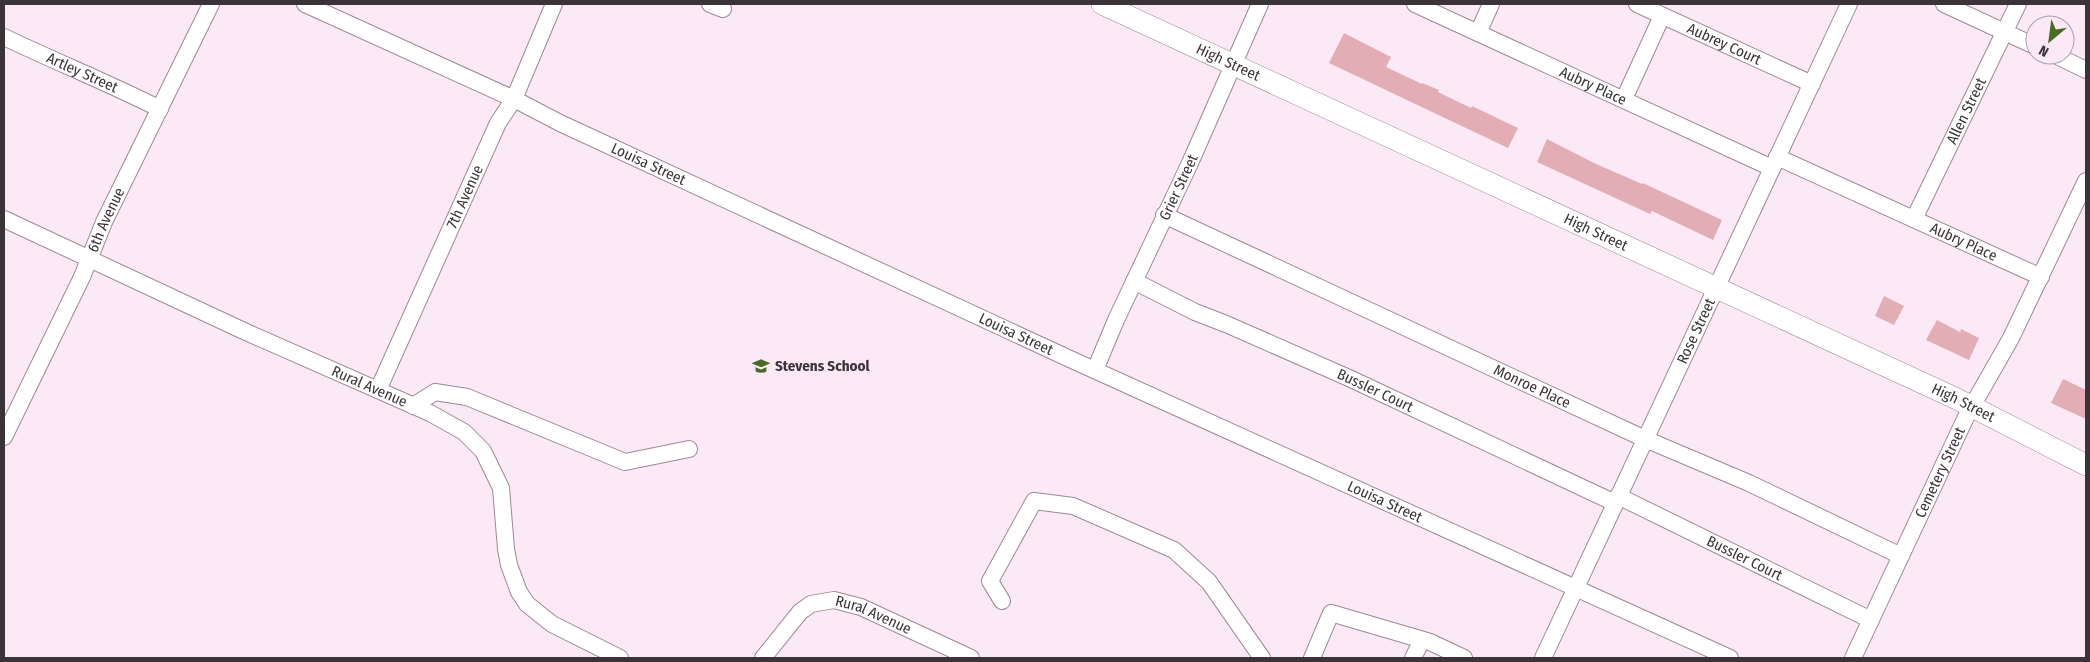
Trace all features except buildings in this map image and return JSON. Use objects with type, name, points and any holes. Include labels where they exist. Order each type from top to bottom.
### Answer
[{"type":"main road","name":"High Street","points":[[1102,4],[1972,406],[2086,465]]},
{"type":"street","name":"6th Avenue","points":[[4,437],[90,258],[104,222],[211,4]]},
{"type":"street","name":"Louisa Street","points":[[305,4],[514,99],[560,123],[1095,370],[1576,590],[1650,621],[1730,658]]},
{"type":"street","name":"7th Avenue","points":[[378,390],[498,123],[514,99],[554,4]]},
{"type":"street","name":"Grier Street","points":[[1095,370],[1164,215],[1190,163],[1260,4]]},
{"type":"street","name":"Aubry Place","points":[[1414,4],[1624,99],[1774,163],[1914,219],[2041,277]]},
{"type":"street","points":[[1478,33],[1491,4]]},
{"type":"street","name":"Aubrey Court","points":[[1637,4],[1812,84]]},
{"type":"street","name":"Rose Street","points":[[1542,658],[1576,590],[1849,4]]},
{"type":"street","points":[[1944,4],[2025,41]]},
{"type":"street","name":"Allen Street","points":[[1914,219],[2018,4]]},
{"type":"street","points":[[1624,99],[1662,16]]},
{"type":"street","name":"Artley Street","points":[[4,37],[65,66],[106,82],[160,109]]},
{"type":"street","name":"Cemetery Street","points":[[1853,658],[1966,417],[2011,338],[2084,190]]},
{"type":"street","name":"Monroe Place","points":[[1164,215],[1645,439],[1749,483],[1901,556]]},
{"type":"street","name":"Rural Avenue","points":[[4,219],[246,332],[413,406],[464,432],[483,450],[501,488],[509,565],[519,592],[527,604],[552,624],[620,658]]},
{"type":"street","name":"Bussler Court","points":[[1134,281],[1195,312],[1349,378],[1617,499],[1871,620]]},
{"type":"street","points":[[413,406],[435,392],[467,397],[625,462],[689,448]]},
{"type":"street","points":[[1002,600],[990,581],[1034,502],[1072,506],[1174,550],[1210,582],[1262,658]]},
{"type":"street","name":"Rural Avenue","points":[[763,658],[800,612],[811,604],[834,600],[860,607],[971,658]]},
{"type":"street","points":[[1312,658],[1330,613],[1422,640],[1464,658]]},
{"type":"street","points":[[1413,658],[1422,640]]},
{"type":"place","name":"Stevens School","points":[[761,366]]}]
